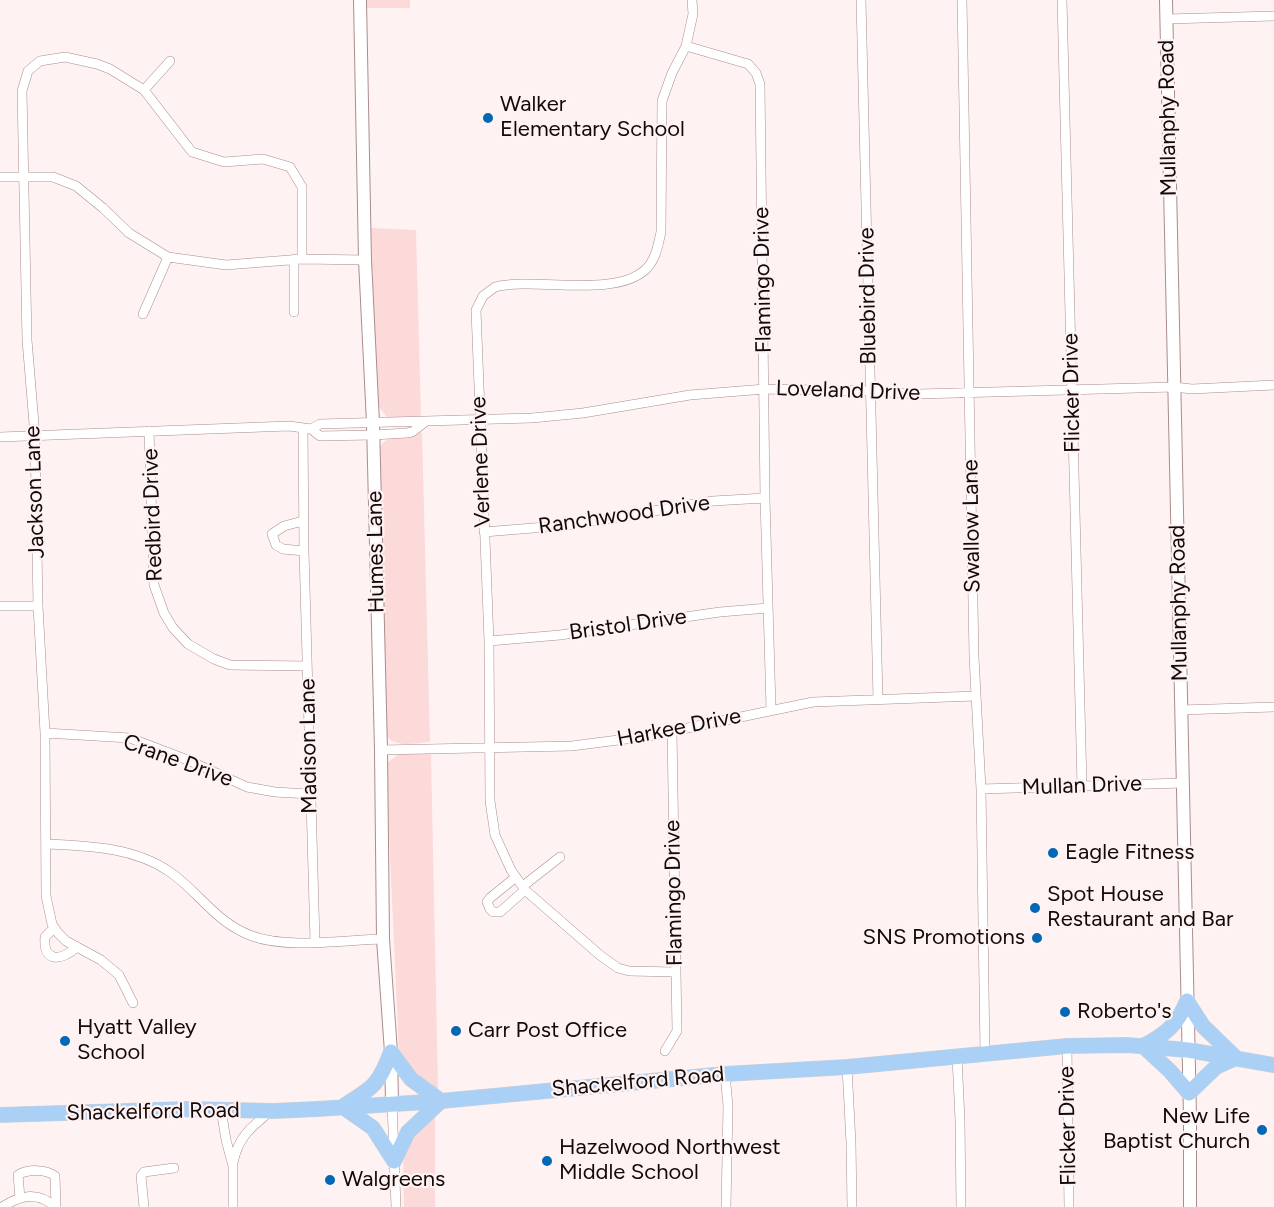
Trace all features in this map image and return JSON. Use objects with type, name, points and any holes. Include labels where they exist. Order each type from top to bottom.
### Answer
[{"type":"main road","points":[[1187,1001],[1203,1026],[1236,1058],[1216,1067],[1189,1093],[1170,1071],[1143,1046],[1172,1028],[1181,1017],[1187,1001]]},
{"type":"main road","name":"Shackelford Road","points":[[0,1115],[221,1109],[273,1111],[441,1101],[725,1074],[847,1067],[1067,1046],[1143,1046],[1188,1050],[1274,1065]]},
{"type":"main road","points":[[391,1052],[411,1079],[441,1101],[408,1132],[394,1161]]},
{"type":"main road","points":[[391,1052],[380,1080],[343,1107],[374,1128],[394,1161]]},
{"type":"street","name":"Humes Lane","points":[[360,0],[365,260],[373,429],[381,750],[383,939],[392,1103]]},
{"type":"street","name":"Verlene Drive","points":[[675,972],[629,971],[618,968],[524,888],[501,851],[492,821],[489,641],[476,310],[483,296],[495,287],[620,284],[645,270],[652,261],[658,249],[661,232],[662,101],[672,72],[686,46],[693,14],[692,0]]},
{"type":"street","name":"Bluebird Drive","points":[[861,0],[878,699]]},
{"type":"street","name":"Swallow Lane","points":[[962,0],[985,1053]]},
{"type":"street","name":"Flicker Drive","points":[[1062,0],[1082,785]]},
{"type":"street","name":"Mullanphy Road","points":[[1166,0],[1190,1207]]},
{"type":"street","points":[[1167,19],[1274,16]]},
{"type":"street","name":"Flamingo Drive","points":[[686,46],[748,64],[756,73],[760,84],[765,498],[771,709]]},
{"type":"street","name":"Jackson Lane","points":[[77,947],[63,956],[52,957],[48,955],[44,947],[45,937],[54,928],[46,896],[45,732],[38,606],[35,436],[27,340],[22,91],[28,71],[40,61],[64,57],[110,69],[144,90]]},
{"type":"street","points":[[171,61],[144,90],[192,152],[224,162],[263,159],[290,167],[302,187],[294,312]]},
{"type":"street","points":[[0,177],[53,177],[76,186],[104,208],[129,233],[168,257],[226,265],[298,259],[365,260]]},
{"type":"street","points":[[143,314],[168,257]]},
{"type":"street","name":"Loveland Drive","points":[[0,437],[290,426],[307,428],[320,424],[373,429],[424,422],[532,418],[583,413],[690,395],[765,389],[919,394],[1174,387],[1192,389],[1274,385]]},
{"type":"street","name":"Madison Lane","points":[[307,428],[303,521],[315,942]]},
{"type":"street","name":"Redbird Drive","points":[[149,431],[154,585],[164,613],[173,628],[188,644],[200,652],[230,665],[307,666]]},
{"type":"street","name":"Ranchwood Drive","points":[[484,532],[570,525],[713,501],[765,498]]},
{"type":"street","points":[[303,521],[284,526],[272,534],[276,545],[284,549],[304,551]]},
{"type":"street","points":[[0,606],[38,606]]},
{"type":"street","name":"Bristol Drive","points":[[489,641],[570,634],[720,612],[768,608]]},
{"type":"street","name":"Harkee Drive","points":[[381,750],[572,746],[605,743],[672,731],[813,702],[976,696]]},
{"type":"street","points":[[1181,710],[1274,707]]},
{"type":"street","name":"Flamingo Drive","points":[[665,1051],[677,1031],[672,731]]},
{"type":"street","name":"Crane Drive","points":[[45,732],[130,738],[190,761],[247,787],[274,792],[309,794]]},
{"type":"street","name":"Mullan Drive","points":[[981,789],[1183,783]]},
{"type":"street","points":[[47,844],[91,846],[133,854],[169,871],[235,929],[274,942],[383,939]]},
{"type":"street","points":[[516,877],[487,902],[493,912],[500,912],[560,857]]},
{"type":"street","points":[[54,928],[66,941],[101,960],[119,975],[133,1003]]},
{"type":"street","name":"Flicker Drive","points":[[1067,1046],[1069,1207]]},
{"type":"street","points":[[957,1057],[960,1207]]},
{"type":"street","points":[[847,1067],[852,1207]]},
{"type":"street","points":[[725,1074],[728,1106],[726,1207]]},
{"type":"street","points":[[392,1103],[396,1207]]},
{"type":"street","points":[[221,1109],[232,1166],[233,1207]]},
{"type":"street","points":[[232,1166],[235,1152],[245,1134],[273,1111]]},
{"type":"street","points":[[144,1207],[141,1176],[144,1172],[174,1168]]},
{"type":"street","points":[[20,1198],[18,1175],[22,1172],[48,1171],[55,1176],[55,1207]]},
{"type":"street","points":[[2,1207],[20,1198],[36,1197],[47,1199],[55,1207]]},
{"type":"shaded area","points":[[367,0],[410,0],[410,8],[367,8]]},
{"type":"shaded area","points":[[371,228],[416,230],[421,418],[387,417],[376,403]]},
{"type":"shaded area","points":[[422,432],[430,742],[405,744],[394,742],[385,734],[378,450],[387,440]]},
{"type":"shaded area","points":[[399,754],[431,754],[438,1089],[422,1084],[399,1052],[386,769],[387,763]]},
{"type":"shaded area","points":[[435,1115],[435,1207],[404,1207],[403,1148]]},
{"type":"place","name":"Walker Elementary School","points":[[488,118]]},
{"type":"place","name":"Eagle Fitness","points":[[1053,853]]},
{"type":"place","name":"Spot House Restaurant and Bar","points":[[1035,908]]},
{"type":"place","name":"SNS Promotions","points":[[1037,938]]},
{"type":"place","name":"Roberto's","points":[[1065,1012]]},
{"type":"place","name":"Carr Post Office","points":[[456,1031]]},
{"type":"place","name":"Hyatt Valley School","points":[[65,1041]]},
{"type":"place","name":"New Life Baptist Church","points":[[1262,1130]]},
{"type":"place","name":"Hazelwood Northwest Middle School","points":[[547,1161]]},
{"type":"place","name":"Walgreens","points":[[330,1180]]}]
